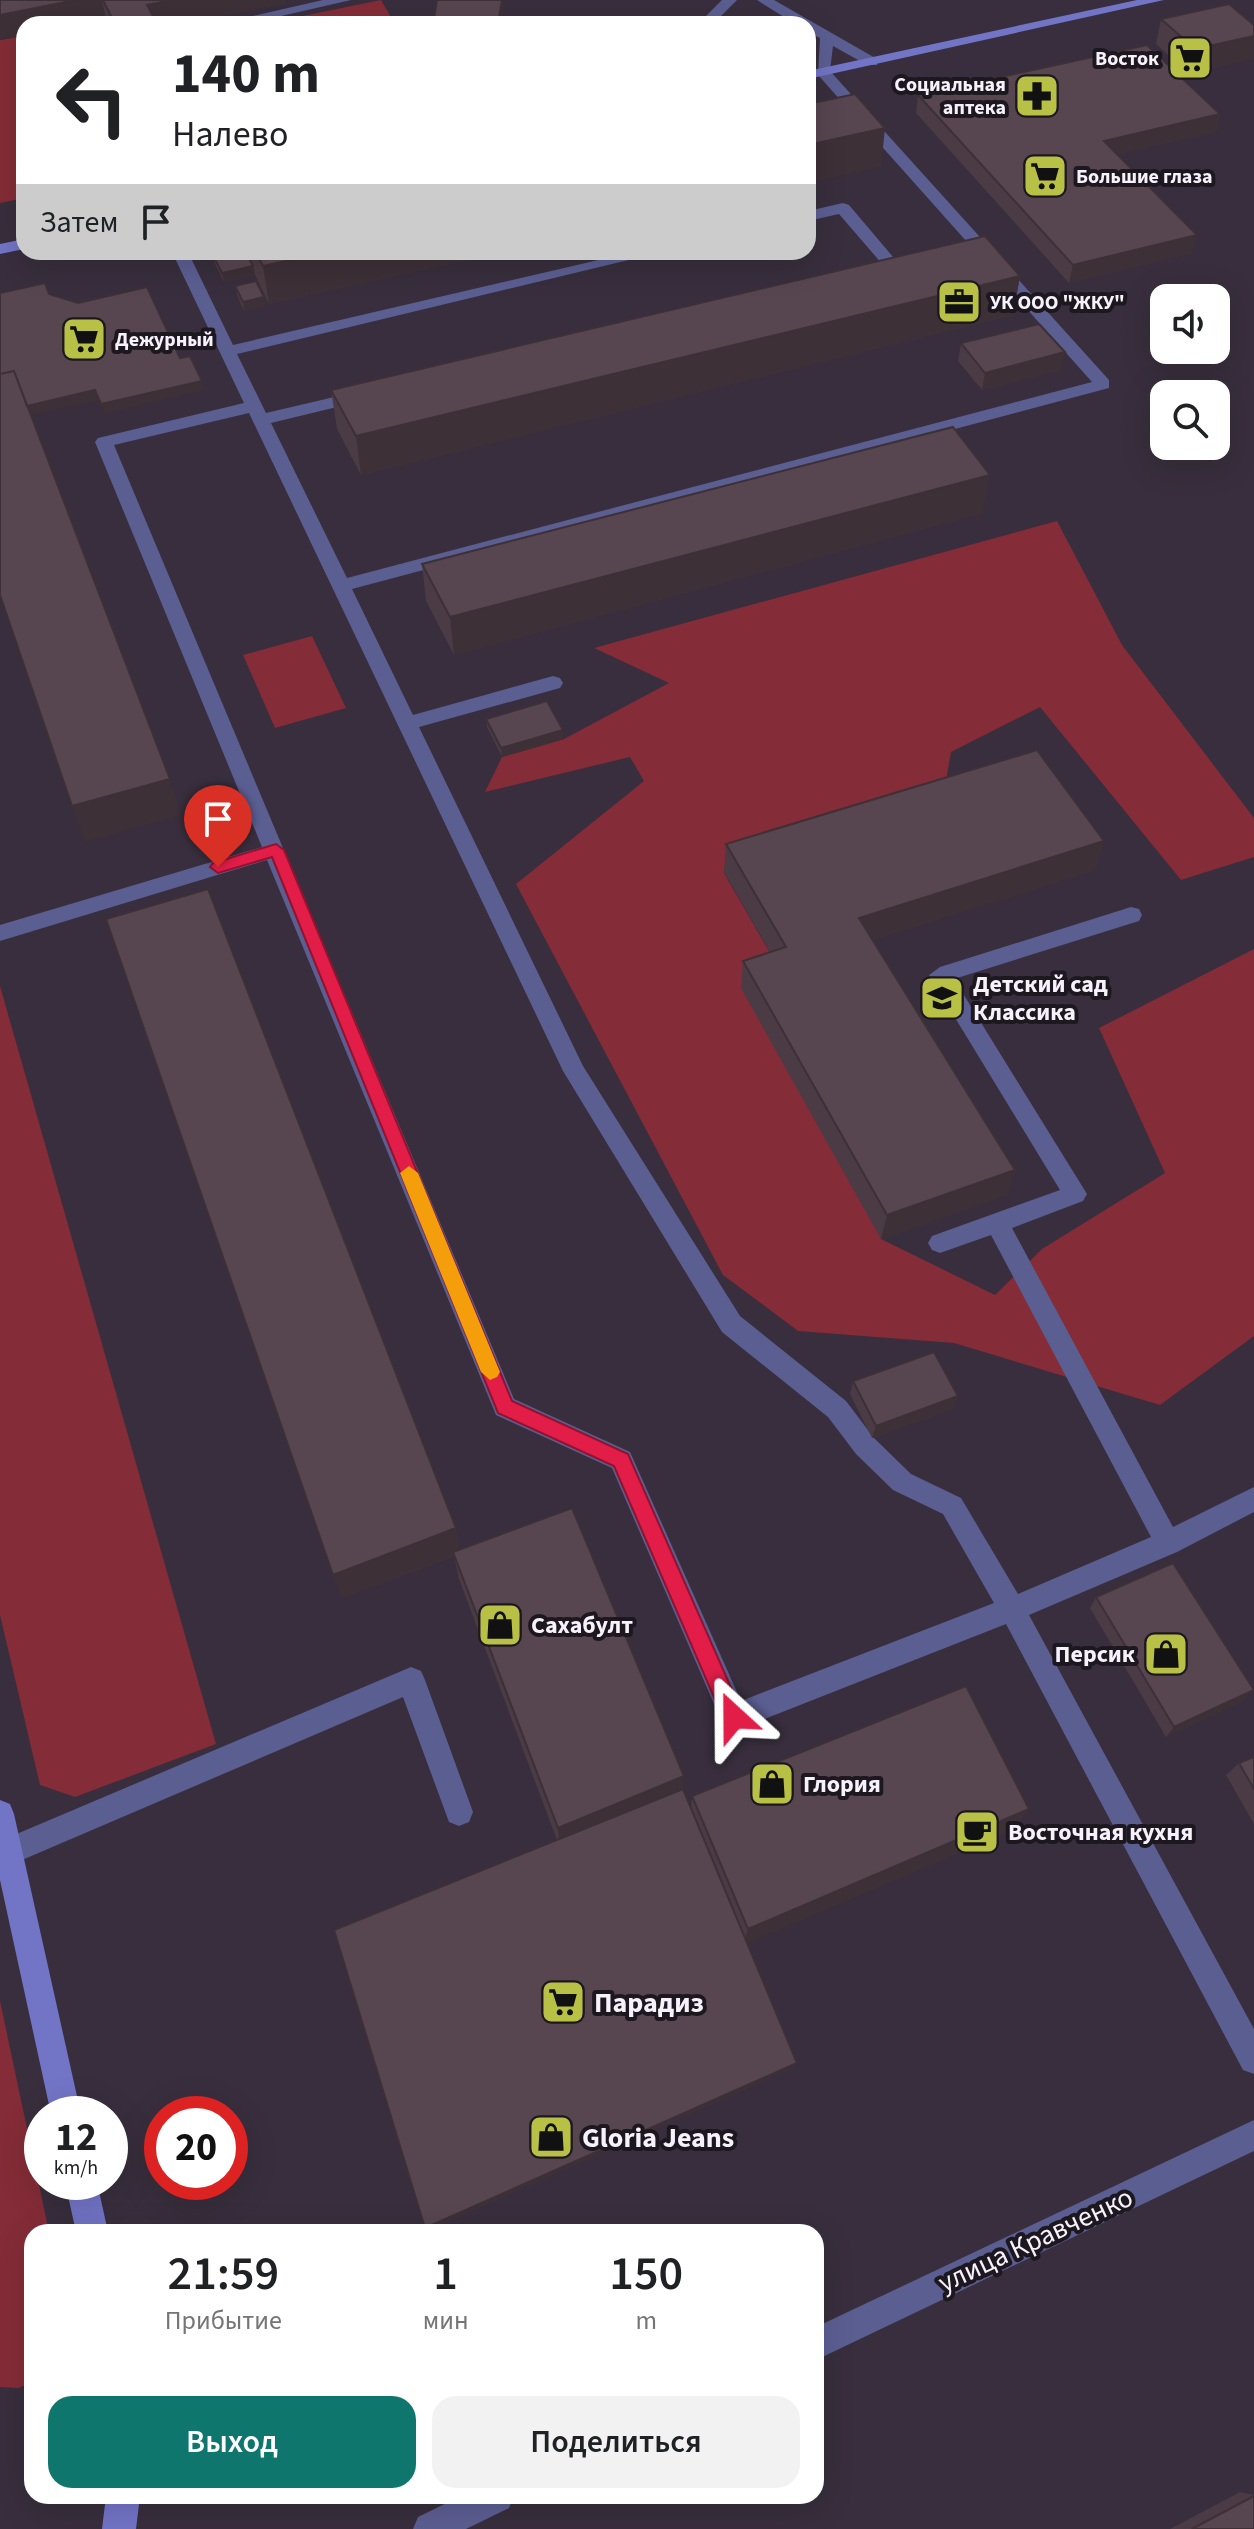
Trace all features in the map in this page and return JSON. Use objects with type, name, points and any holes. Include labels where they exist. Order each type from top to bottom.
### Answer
[{"type":"street","points":[[265,16],[346,0]]},
{"type":"street","points":[[713,16],[730,0]]},
{"type":"street","points":[[764,0],[791,16]]},
{"type":"street","points":[[816,74],[1157,0]]},
{"type":"street","points":[[816,30],[872,62]]},
{"type":"street","points":[[816,74],[827,36]]},
{"type":"street","points":[[341,586],[1103,384],[816,74]]},
{"type":"street","points":[[816,214],[843,208],[893,267],[862,274]]},
{"type":"street","points":[[184,260],[574,1071],[731,1324],[837,1409],[865,1446],[902,1482],[952,1506],[1012,1609],[1254,2059]]},
{"type":"street","points":[[228,351],[620,260]]},
{"type":"street","points":[[384,390],[104,442],[505,1407],[621,1460],[734,1717],[1012,1609],[1168,1543],[1254,1499]]},
{"type":"street","points":[[407,723],[553,683]]},
{"type":"street","points":[[0,933],[276,850]]},
{"type":"street","points":[[940,1243],[1075,1194],[940,975],[1131,915]]},
{"type":"street","points":[[997,1223],[1168,1543]]},
{"type":"street","points":[[8,1852],[411,1680],[459,1812]]},
{"type":"street","points":[[0,1814],[62,2096]]},
{"type":"street","name":"улица Кравченко","points":[[824,2340],[1254,2135]]},
{"type":"street","points":[[85,2200],[90,2224]]},
{"type":"street","points":[[119,2529],[122,2504]]},
{"type":"street","points":[[430,2529],[481,2504]]},
{"type":"shaded area","points":[[381,0],[390,16],[302,16]]},
{"type":"shaded area","points":[[16,37],[16,200],[0,203],[0,40]]},
{"type":"shaded area","points":[[1057,521],[1122,645],[1254,818],[1254,857],[1181,880],[1040,707],[951,752],[946,781],[724,873],[783,975],[881,1239],[995,1295],[1042,1249],[1165,1173],[1099,1028],[1254,949],[1254,1336],[1160,1405],[954,1343],[798,1331],[723,1275],[516,884],[644,781],[630,757],[485,792],[502,757],[564,739],[669,683],[594,648]]},
{"type":"shaded area","points":[[312,636],[346,708],[275,728],[243,655]]},
{"type":"shaded area","points":[[0,986],[216,1744],[75,1797],[40,1785],[0,1615]]},
{"type":"shaded area","points":[[0,2001],[24,2114],[24,2200],[42,2200],[47,2224],[24,2224],[24,2386],[0,2387]]},
{"type":"building","points":[[0,0],[76,0],[0,15]]},
{"type":"building","points":[[103,0],[172,0],[147,5],[153,16],[111,16]]},
{"type":"building","points":[[437,0],[502,0],[499,16],[434,16]]},
{"type":"building","points":[[1229,4],[1254,25],[1254,36],[1195,49],[1161,19]]},
{"type":"building","name":"Большие глаза","points":[[1147,45],[1220,114],[1104,141],[1197,235],[1073,265],[918,95]]},
{"type":"building","points":[[855,94],[885,128],[816,143],[816,102]]},
{"type":"building","points":[[985,236],[1020,276],[356,436],[331,390]]},
{"type":"building","points":[[216,260],[250,260],[253,266],[222,273]]},
{"type":"building","points":[[260,260],[290,260],[263,266]]},
{"type":"building","points":[[256,281],[264,297],[243,302],[235,286]]},
{"type":"building","name":"Дежурный","points":[[45,283],[49,294],[78,303],[147,287],[180,358],[190,356],[202,381],[101,404],[95,390],[27,406],[14,371],[0,374],[0,293]]},
{"type":"building","points":[[1039,324],[1065,352],[985,373],[961,343]]},
{"type":"building","points":[[14,371],[170,779],[72,806],[0,595],[0,374]]},
{"type":"building","points":[[953,427],[990,475],[450,617],[422,564]]},
{"type":"building","points":[[547,701],[563,730],[501,748],[486,719]]},
{"type":"building","points":[[1037,750],[1104,841],[859,918],[1015,1170],[887,1215],[743,961],[786,947],[726,844]]},
{"type":"building","points":[[208,889],[456,1528],[333,1575],[106,919]]},
{"type":"building","points":[[934,1352],[958,1396],[876,1426],[853,1381]]},
{"type":"building","points":[[572,1508],[684,1776],[558,1828],[453,1552]]},
{"type":"building","name":"Персик","points":[[1173,1563],[1254,1690],[1174,1727],[1096,1597]]},
{"type":"building","points":[[966,1686],[1029,1809],[748,1929],[692,1796]]},
{"type":"building","points":[[1254,1757],[1254,1789],[1239,1763]]},
{"type":"building","name":"Парадиз","points":[[683,1789],[797,2063],[434,2224],[424,2224],[334,1930]]},
{"type":"building","points":[[1254,2496],[1254,2529],[1192,2529]]},
{"type":"slow traffic","points":[[409,1173],[490,1372]]},
{"type":"place","name":"Восток","points":[[1190,58]]},
{"type":"place","name":"Социальная аптека","points":[[1037,96]]},
{"type":"place","name":"Большие глаза","points":[[1045,176]]},
{"type":"place","name":"УК ООО \"ЖКУ\"","points":[[959,302]]},
{"type":"place","name":"Дежурный","points":[[84,339]]},
{"type":"place","name":"Детский сад Классика","points":[[942,998]]},
{"type":"place","name":"Сахабулт","points":[[500,1625]]},
{"type":"place","name":"Персик","points":[[1166,1654]]},
{"type":"place","name":"Глория","points":[[772,1784]]},
{"type":"place","name":"Восточная кухня","points":[[977,1832]]},
{"type":"place","name":"Парадиз","points":[[563,2002]]},
{"type":"place","name":"Gloria Jeans","points":[[551,2137]]},
{"type":"route","points":[[218,867],[276,850],[505,1407],[621,1460],[734,1717]]}]
